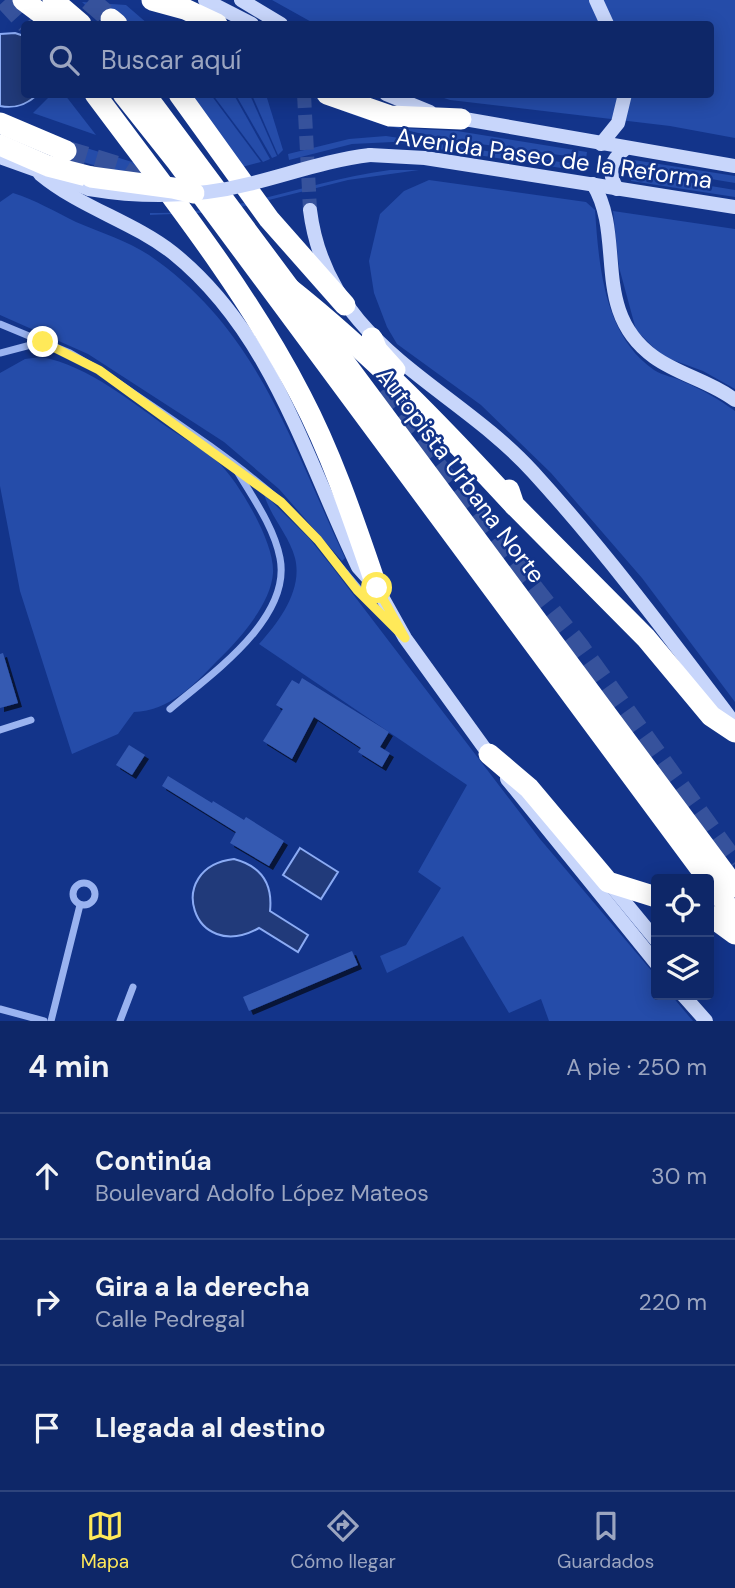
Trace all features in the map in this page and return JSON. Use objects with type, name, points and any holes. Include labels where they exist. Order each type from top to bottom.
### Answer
[{"type":"highway","points":[[53,0],[78,21]]},
{"type":"highway","points":[[152,0],[185,9],[211,21]]},
{"type":"highway","points":[[28,3],[43,21]]},
{"type":"highway","points":[[28,3],[51,21]]},
{"type":"highway","points":[[85,98],[211,271],[252,317]]},
{"type":"highway","points":[[98,98],[234,282],[310,415],[377,588]]},
{"type":"highway","name":"Autopista Urbana Norte","points":[[126,98],[177,162],[704,874]]},
{"type":"highway","name":"Autopista Urbana Norte","points":[[148,98],[735,887]]},
{"type":"highway","points":[[182,98],[269,219],[345,305]]},
{"type":"highway","points":[[338,98],[390,116],[461,119]]},
{"type":"highway","points":[[0,123],[66,151]]},
{"type":"highway","points":[[5,151],[91,177],[194,193]]},
{"type":"highway","points":[[289,288],[352,340],[438,423],[514,505],[604,594],[685,683],[711,716],[735,732]]},
{"type":"highway","points":[[372,338],[383,357],[503,482],[514,505]]},
{"type":"highway","points":[[438,423],[468,444]]},
{"type":"highway","points":[[489,754],[529,788],[608,882],[651,896]]},
{"type":"highway","name":"Autopista Urbana Norte","points":[[714,888],[735,916]]},
{"type":"highway","points":[[714,919],[735,934]]},
{"type":"main road","points":[[205,0],[246,21]]},
{"type":"main road","points":[[241,0],[276,21]]},
{"type":"main road","points":[[597,0],[606,21]]},
{"type":"main road","name":"Avenida Paseo de la Reforma","points":[[395,98],[415,107],[461,119],[735,166]]},
{"type":"main road","points":[[601,144],[618,123],[624,98]]},
{"type":"main road","points":[[617,189],[611,177],[610,166],[615,156],[626,148]]},
{"type":"main road","name":"Avenida Paseo de la Reforma","points":[[5,151],[40,174],[89,189],[145,197],[247,185],[348,158],[388,155],[425,158],[735,207]]},
{"type":"main road","points":[[40,174],[73,198],[157,242],[196,273],[230,313],[280,390],[358,567],[377,588],[405,638],[489,754],[651,957]]},
{"type":"main road","points":[[593,184],[607,212],[611,282],[630,332],[654,357],[709,383],[735,400]]},
{"type":"main road","points":[[310,210],[317,247],[345,305],[372,338],[530,469],[581,526],[735,724]]},
{"type":"main road","points":[[608,882],[654,937]]},
{"type":"main road","points":[[688,1000],[707,1021]]},
{"type":"main road","points":[[696,1000],[707,1021]]},
{"type":"street","points":[[0,324],[99,370],[281,502],[318,540],[357,590],[405,638]]},
{"type":"street","points":[[0,353],[43,342]]},
{"type":"street","points":[[170,709],[229,659],[261,626],[276,594],[280,559],[260,510],[235,467]]},
{"type":"street","points":[[0,730],[30,720]]},
{"type":"street","points":[[51,1021],[80,905]]},
{"type":"street","points":[[120,1021],[133,987]]},
{"type":"street","points":[[0,1009],[44,1021]]},
{"type":"shaded area","points":[[272,0],[735,0],[735,138],[670,126],[444,98],[714,98],[714,21],[310,21]]},
{"type":"shaded area","points":[[82,2],[126,5],[145,21],[102,21]]},
{"type":"shaded area","points":[[0,34],[21,35],[21,98],[33,98],[11,107],[0,106]]},
{"type":"shaded area","points":[[48,98],[67,98],[96,135],[33,113]]},
{"type":"shaded area","points":[[193,98],[213,98],[261,162],[242,167]]},
{"type":"shaded area","points":[[215,98],[236,98],[270,159],[263,162]]},
{"type":"shaded area","points":[[238,98],[251,98],[277,156],[272,158]]},
{"type":"shaded area","points":[[253,98],[267,98],[283,150],[278,155]]},
{"type":"shaded area","points":[[314,98],[339,109],[402,128],[457,131],[587,152],[586,159],[408,131],[340,110]]},
{"type":"shaded area","points":[[386,136],[574,164],[574,170],[393,142],[352,144],[289,160],[288,154],[349,139]]},
{"type":"shaded area","points":[[70,143],[165,172],[164,176],[111,170],[65,157]]},
{"type":"shaded area","points":[[634,160],[735,176],[735,183],[633,166]]},
{"type":"shaded area","points":[[390,170],[419,170],[348,180],[221,212],[150,215],[212,209]]},
{"type":"shaded area","points":[[632,173],[735,190],[735,197],[631,181]]},
{"type":"shaded area","points":[[429,180],[586,202],[595,210],[602,276],[614,319],[624,338],[637,355],[654,370],[697,388],[735,411],[735,702],[642,578],[551,473],[481,405],[397,344],[387,327],[374,293],[369,261],[380,214],[404,191]]},
{"type":"shaded area","points":[[13,193],[149,255],[187,285],[218,318],[245,354],[268,392],[345,558],[342,561],[279,489],[224,442],[88,354],[0,315],[0,202]]},
{"type":"shaded area","points":[[613,211],[735,229],[735,389],[703,371],[662,356],[636,330],[619,267]]},
{"type":"shaded area","points":[[41,357],[77,368],[93,377],[216,460],[229,474],[255,516],[269,547],[273,573],[266,597],[252,621],[235,643],[199,679],[170,702],[147,711],[134,712],[118,734],[72,754],[20,591],[0,486],[0,373],[25,359]]},
{"type":"shaded area","points":[[264,494],[309,538],[540,839],[651,970],[651,1000],[675,1000],[693,1021],[549,1021],[541,999],[509,1013],[463,936],[387,973],[380,956],[406,945],[441,888],[418,872],[467,785],[259,644],[288,605],[296,582],[295,558]]},
{"type":"shaded area","points":[[300,848],[338,872],[321,899],[283,875]]},
{"type":"shaded area","points":[[234,859],[251,866],[263,877],[269,892],[270,911],[308,935],[298,952],[259,928],[236,936],[217,934],[203,925],[195,910],[193,894],[199,878],[212,866]]},
{"type":"building","points":[[3,653],[18,703],[0,708],[0,654]]},
{"type":"building","points":[[302,678],[389,732],[380,747],[390,753],[382,767],[358,752],[361,748],[314,717],[292,759],[263,741],[283,709],[276,705],[292,680],[299,684]]},
{"type":"building","points":[[129,745],[145,755],[132,775],[116,765]]},
{"type":"building","points":[[168,776],[244,820],[246,817],[284,841],[269,866],[230,843],[236,832],[162,786]]},
{"type":"building","points":[[352,951],[358,965],[249,1011],[243,997]]},
{"type":"tunnel","points":[[5,0],[24,21]]},
{"type":"tunnel","points":[[89,0],[111,19]]},
{"type":"tunnel","points":[[304,98],[310,210]]},
{"type":"tunnel","points":[[66,151],[116,166],[147,186]]},
{"type":"tunnel","points":[[379,393],[579,647],[735,864]]},
{"type":"route","points":[[43,342],[70,353],[99,370],[281,502],[318,540],[357,590],[405,638],[377,588]]}]
